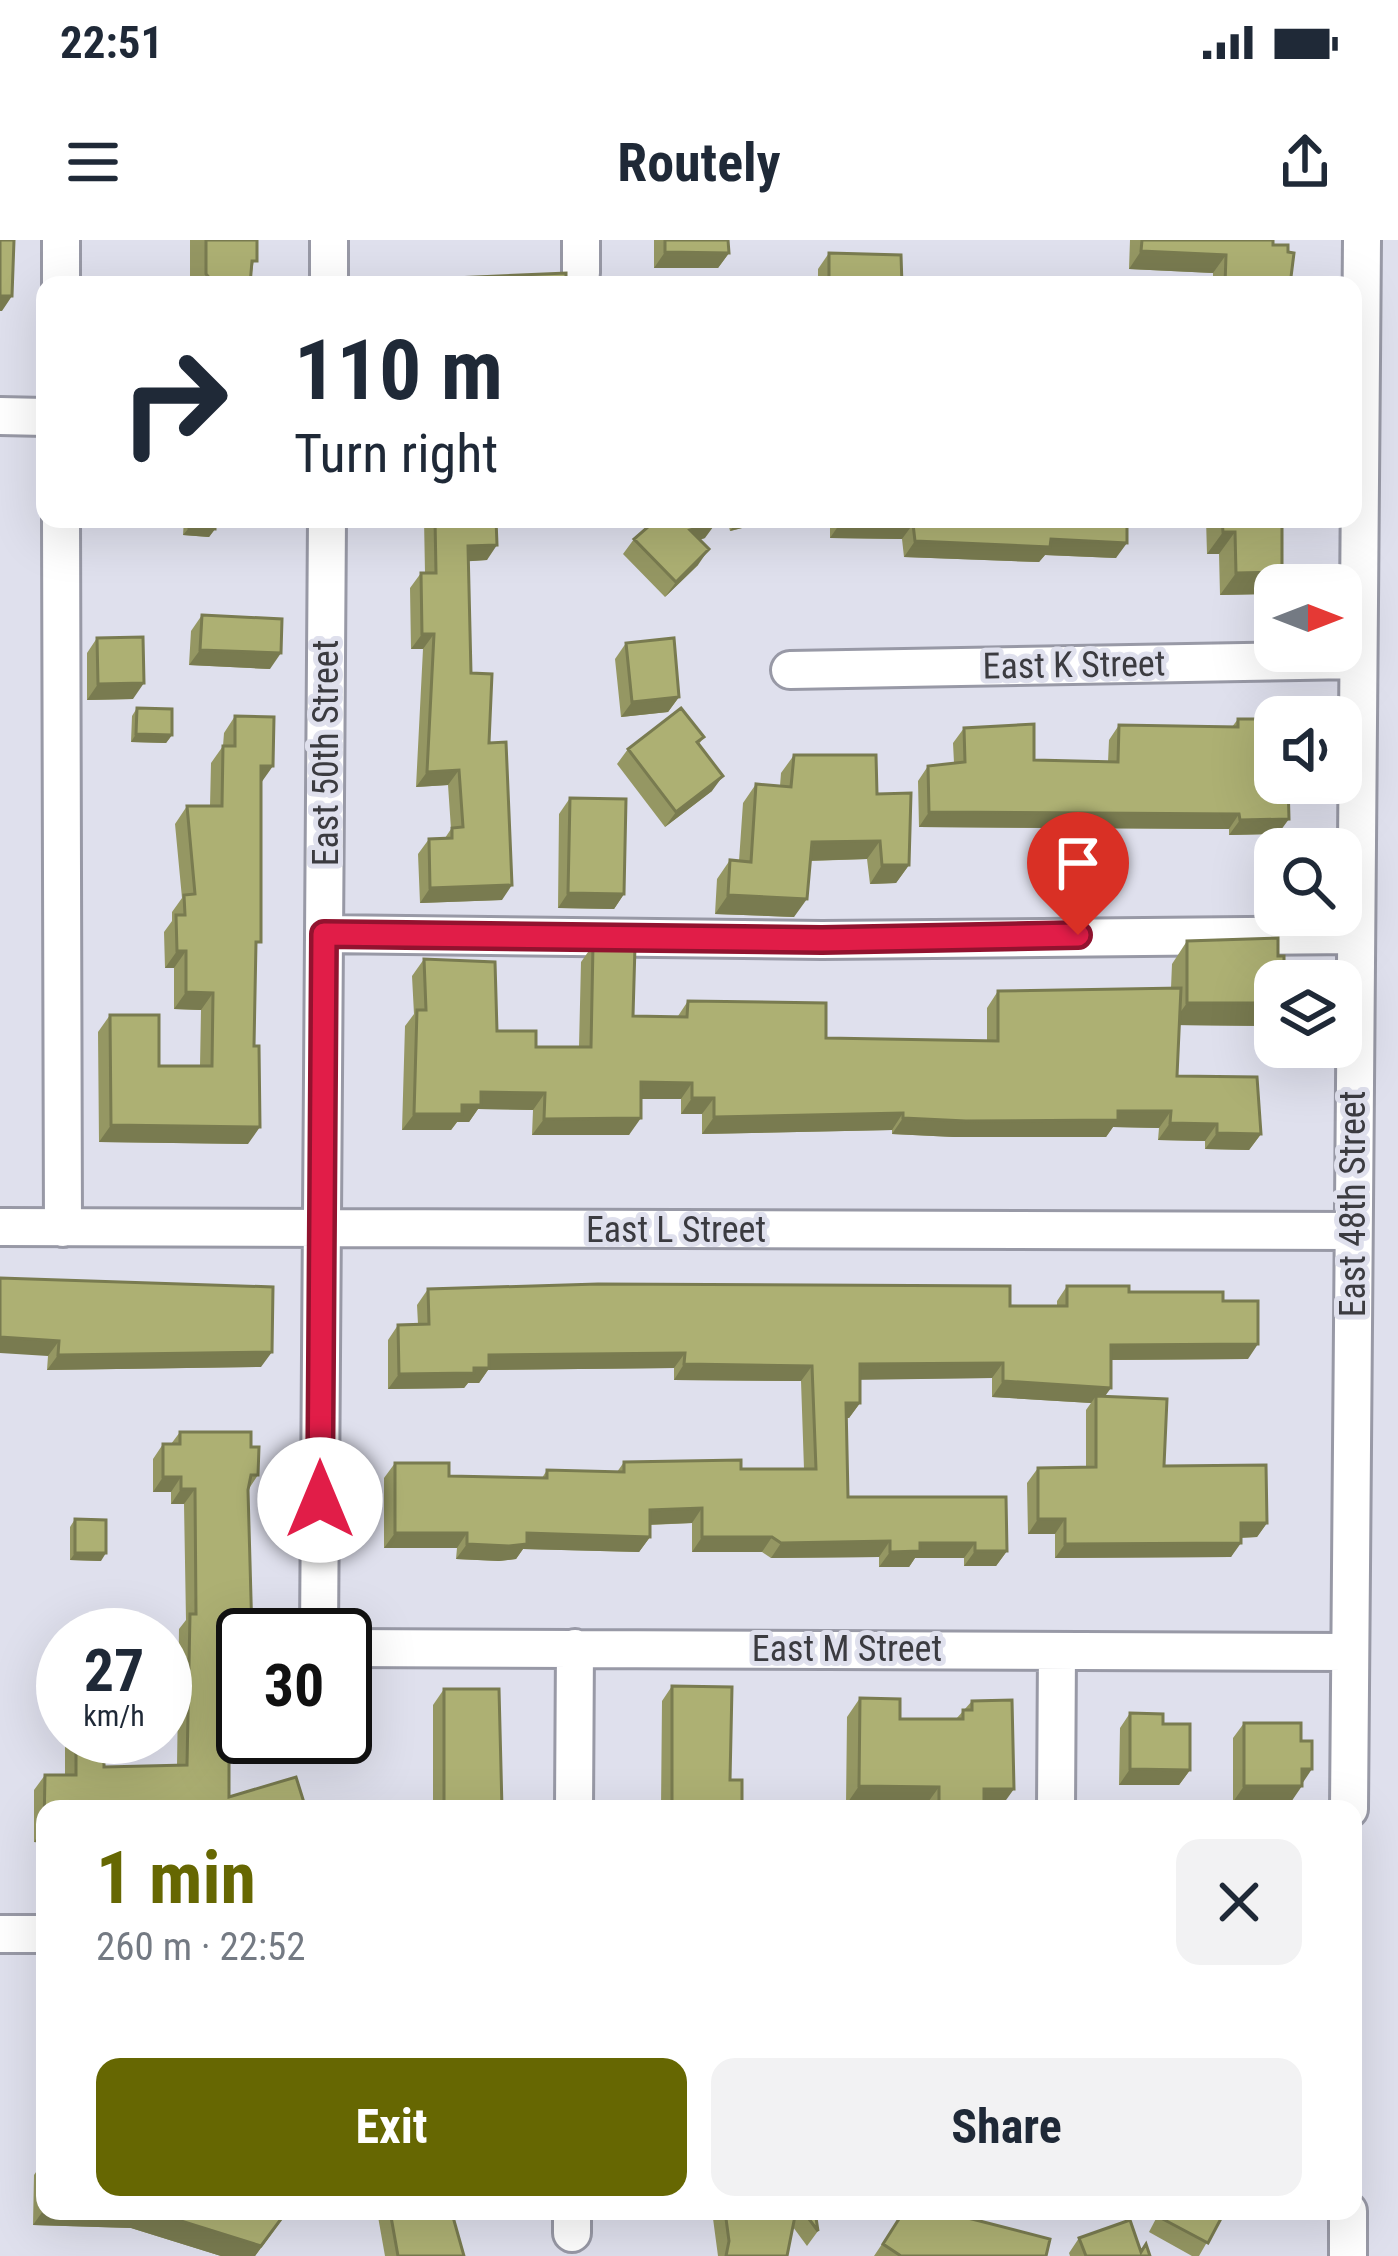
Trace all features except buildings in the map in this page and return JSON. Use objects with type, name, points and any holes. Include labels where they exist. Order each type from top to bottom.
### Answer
[{"type":"street","points":[[61,240],[61,276]]},
{"type":"street","points":[[328,276],[329,240]]},
{"type":"street","name":"East 48th Street","points":[[1362,240],[1362,276]]},
{"type":"street","points":[[1362,372],[1398,372]]},
{"type":"street","points":[[0,416],[36,416]]},
{"type":"street","points":[[61,528],[63,1228]]},
{"type":"street","name":"East 50th Street","points":[[319,1608],[328,528]]},
{"type":"street","name":"East 48th Street","points":[[1358,564],[1359,528]]},
{"type":"street","name":"East K Street","points":[[790,670],[1254,662]]},
{"type":"street","name":"East 48th Street","points":[[1356,828],[1357,672]]},
{"type":"street","points":[[324,934],[822,940],[1254,936]]},
{"type":"street","name":"East 48th Street","points":[[1349,1800],[1355,936]]},
{"type":"street","name":"East L Street","points":[[0,1228],[1352,1231]]},
{"type":"street","name":"East M Street","points":[[372,1648],[1349,1652]]},
{"type":"street","points":[[574,1800],[575,1648]]},
{"type":"street","points":[[1056,1800],[1057,1651]]},
{"type":"street","points":[[0,1934],[36,1934]]},
{"type":"street","points":[[1348,2220],[1348,2256]]},
{"type":"route","points":[[320,1500],[324,934],[822,940],[1078,935]]}]
